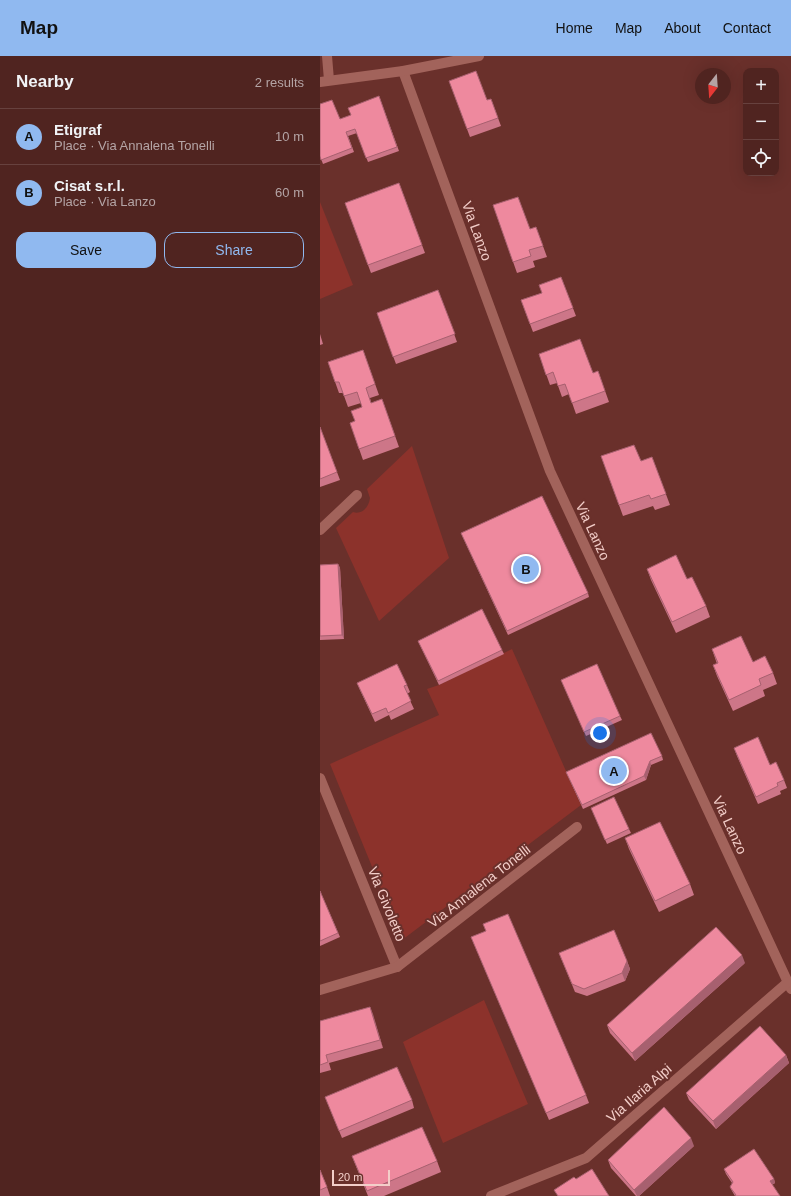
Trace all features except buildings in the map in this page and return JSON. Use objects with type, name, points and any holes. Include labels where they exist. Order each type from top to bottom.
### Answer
[{"type":"street","points":[[327,56],[325,81],[404,71],[479,56]]},
{"type":"street","name":"Via Lanzo","points":[[404,71],[550,471],[789,986]]},
{"type":"street","points":[[320,530],[357,495]]},
{"type":"street","name":"Via Givoletto","points":[[320,778],[397,967]]},
{"type":"street","name":"Via Annalena Tonelli","points":[[397,967],[577,827]]},
{"type":"street","points":[[320,990],[397,967]]},
{"type":"street","name":"Via Ilaria Alpi","points":[[491,1196],[586,1158],[789,986]]},
{"type":"shaded area","points":[[320,202],[353,285],[320,299]]},
{"type":"shaded area","points":[[412,446],[449,558],[379,621],[336,528],[353,512],[356,513],[362,511],[367,507],[370,498],[367,489]]},
{"type":"shaded area","points":[[512,649],[581,805],[402,940],[330,764],[439,715],[427,689],[439,685]]},
{"type":"shaded area","points":[[484,1000],[528,1104],[443,1143],[403,1042]]},
{"type":"place","name":"Cisat s.r.l.","points":[[526,569]]},
{"type":"place","name":"Etigraf","points":[[614,771]]}]
